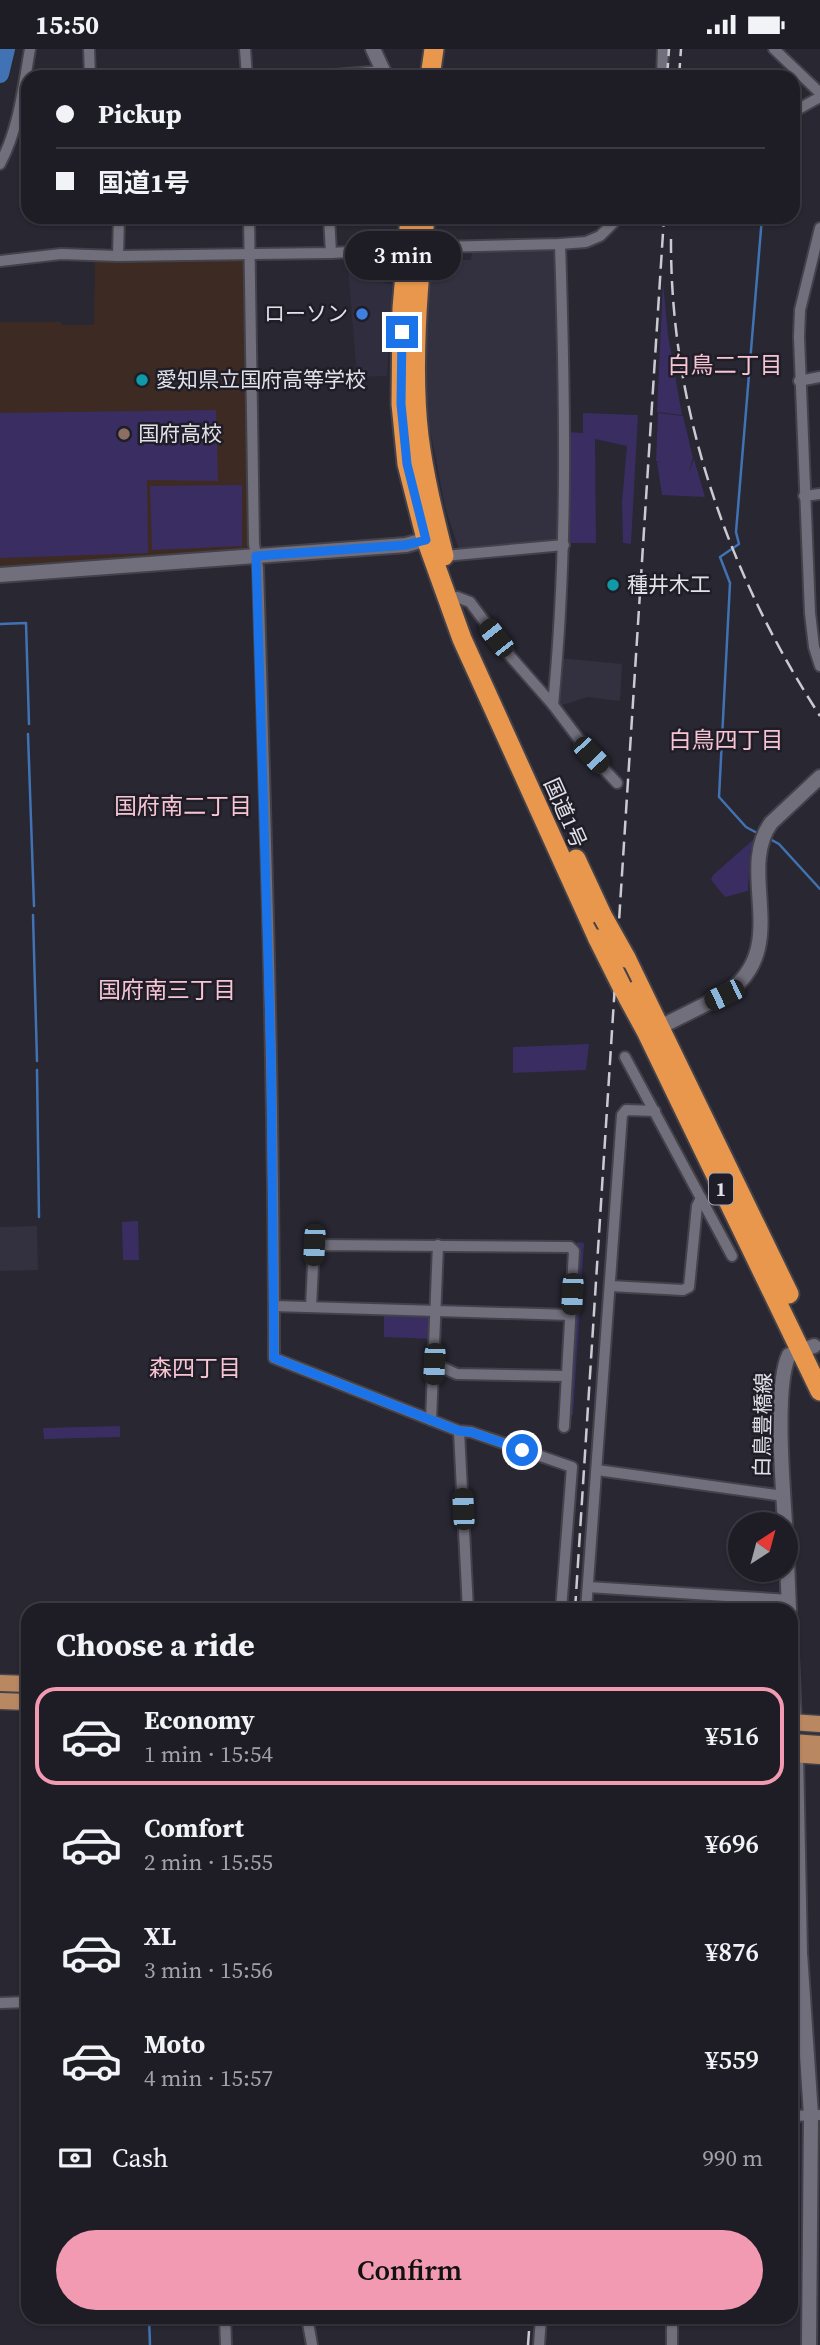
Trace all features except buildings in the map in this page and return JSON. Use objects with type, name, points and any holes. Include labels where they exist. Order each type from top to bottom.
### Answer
[{"type":"highway","points":[[431,70],[434,49]]},
{"type":"highway","points":[[443,70],[446,49]]},
{"type":"highway","name":"国道1号","points":[[411,224],[414,249],[419,433],[433,538],[446,599],[598,939],[622,987],[654,1030]]},
{"type":"highway","name":"国道1号","points":[[414,249],[423,224]]},
{"type":"highway","name":"国道1号","points":[[433,538],[444,556],[457,597],[603,917],[626,958],[654,1030],[812,1351],[820,1391]]},
{"type":"main road","points":[[373,49],[383,70]]},
{"type":"main road","points":[[0,575],[406,545],[433,538]]},
{"type":"main road","points":[[654,1030],[724,995],[747,974],[757,953],[760,936],[760,860],[765,831],[820,777]]},
{"type":"main road","name":"白鳥豊橋線","points":[[785,1512],[783,1369],[789,1355],[812,1351]]},
{"type":"main road","points":[[788,1582],[789,1603]]},
{"type":"main road","points":[[0,1683],[21,1684]]},
{"type":"main road","points":[[0,1701],[21,1702]]},
{"type":"main road","points":[[798,1722],[820,1724]]},
{"type":"main road","points":[[798,1749],[820,1744]]},
{"type":"main road","points":[[798,1751],[820,1755]]},
{"type":"main road","points":[[798,1976],[816,2115],[809,2345]]},
{"type":"street","points":[[26,70],[30,49]]},
{"type":"street","points":[[89,49],[90,70]]},
{"type":"street","points":[[245,49],[246,70]]},
{"type":"street","points":[[662,70],[663,49]]},
{"type":"street","points":[[774,49],[793,70]]},
{"type":"street","points":[[800,78],[819,100],[800,109]]},
{"type":"street","points":[[0,165],[14,132],[21,96]]},
{"type":"street","points":[[118,255],[119,224]]},
{"type":"street","points":[[249,224],[253,496],[262,711],[271,1060],[274,1358],[459,1431],[471,1432],[572,1467],[562,1603]]},
{"type":"street","points":[[329,224],[331,253]]},
{"type":"street","points":[[0,261],[61,254],[331,253],[560,244],[586,241],[600,236],[612,224]]},
{"type":"street","points":[[820,228],[800,310],[799,381],[812,634],[820,666]]},
{"type":"street","points":[[553,705],[563,600],[564,545],[565,458],[560,244]]},
{"type":"street","points":[[799,381],[820,377]]},
{"type":"street","points":[[804,496],[820,494]]},
{"type":"street","points":[[444,556],[564,545]]},
{"type":"street","points":[[457,597],[470,602],[511,657],[617,783]]},
{"type":"street","points":[[625,1057],[732,1256]]},
{"type":"street","points":[[587,1603],[622,1115],[626,1110],[655,1111]]},
{"type":"street","points":[[610,1286],[683,1290],[689,1287],[697,1206],[701,1198]]},
{"type":"street","points":[[311,1307],[314,1245],[570,1247],[574,1251],[564,1427]]},
{"type":"street","points":[[431,1420],[438,1245]]},
{"type":"street","points":[[274,1306],[570,1315]]},
{"type":"street","points":[[434,1364],[457,1374],[567,1376]]},
{"type":"street","points":[[459,1431],[468,1603]]},
{"type":"street","points":[[597,1470],[784,1496]]},
{"type":"street","points":[[588,1587],[767,1603]]},
{"type":"street","points":[[0,2003],[21,2002]]},
{"type":"street","points":[[798,2116],[816,2115]]},
{"type":"street","points":[[225,2324],[226,2345]]},
{"type":"street","points":[[308,2324],[312,2345]]},
{"type":"street","points":[[539,2345],[540,2324]]},
{"type":"street","points":[[672,2324],[672,2345]]},
{"type":"shaded area","points":[[556,249],[562,541],[459,550],[445,507],[428,419],[425,381],[426,331],[432,265],[436,260],[471,260],[472,251]]},
{"type":"shaded area","points":[[381,254],[377,274],[385,276],[384,283],[392,284],[387,376],[357,377],[347,256]]},
{"type":"shaded area","name":"国府高校","points":[[247,259],[249,543],[244,549],[0,567],[0,322],[94,325],[95,262]]},
{"type":"shaded area","points":[[663,282],[668,335],[682,415],[657,412]]},
{"type":"shaded area","points":[[216,410],[218,481],[147,480],[148,553],[0,558],[0,413]]},
{"type":"shaded area","points":[[583,413],[638,415],[631,544],[623,543],[622,502],[627,446],[595,439],[596,543],[570,543],[567,432],[583,433]]},
{"type":"shaded area","points":[[658,413],[683,416],[693,458],[688,475],[694,459],[705,497],[662,495],[657,462],[662,463],[656,461]]},
{"type":"shaded area","points":[[242,485],[242,546],[152,550],[150,486]]},
{"type":"shaded area","points":[[560,658],[622,664],[620,701],[588,697],[559,706],[556,703]]},
{"type":"shaded area","points":[[754,839],[750,852],[748,891],[725,897],[711,880],[713,875]]},
{"type":"shaded area","points":[[589,1044],[586,1070],[513,1073],[513,1047]]},
{"type":"shaded area","points":[[138,1221],[139,1260],[123,1260],[122,1222]]},
{"type":"shaded area","points":[[37,1226],[38,1270],[0,1271],[0,1227]]},
{"type":"shaded area","points":[[577,1242],[584,1243],[573,1415],[566,1415]]},
{"type":"shaded area","points":[[384,1314],[433,1316],[432,1339],[384,1337]]},
{"type":"shaded area","points":[[120,1426],[120,1437],[44,1439],[43,1428]]},
{"type":"waterway","points":[[0,74],[6,49]]},
{"type":"waterway","points":[[759,834],[746,827],[719,797],[730,583],[720,557],[739,544],[736,532],[761,224]]},
{"type":"waterway","points":[[0,624],[26,623],[29,724]]},
{"type":"waterway","points":[[28,734],[34,906]]},
{"type":"waterway","points":[[768,838],[779,844],[820,889]]},
{"type":"waterway","points":[[33,915],[37,1061]]},
{"type":"waterway","points":[[37,1070],[39,1217]]},
{"type":"waterway","points":[[149,2324],[150,2345]]},
{"type":"railway","points":[[668,70],[669,49]]},
{"type":"railway","points":[[680,70],[681,49]]},
{"type":"railway","points":[[575,1603],[664,224]]},
{"type":"railway","points":[[671,239],[673,302],[681,365],[693,427],[711,488],[732,547],[758,605],[787,662],[820,716]]},
{"type":"railway","points":[[528,2345],[530,2324]]},
{"type":"place","name":"ローソン","points":[[362,314]]},
{"type":"place","name":"愛知県立国府高等学校","points":[[142,380]]},
{"type":"place","name":"国府高校","points":[[124,434]]},
{"type":"place","name":"種井木工","points":[[613,585]]},
{"type":"district","name":"白鳥二丁目","points":[[725,365]]},
{"type":"district","name":"白鳥四丁目","points":[[726,740]]},
{"type":"district","name":"国府南二丁目","points":[[183,806]]},
{"type":"district","name":"国府南三丁目","points":[[167,990]]},
{"type":"district","name":"森四丁目","points":[[195,1368]]},
{"type":"route","points":[[402,332],[401,404],[407,464],[426,540],[406,545],[256,556],[271,1060],[274,1358],[459,1431],[471,1432],[522,1450]]}]
